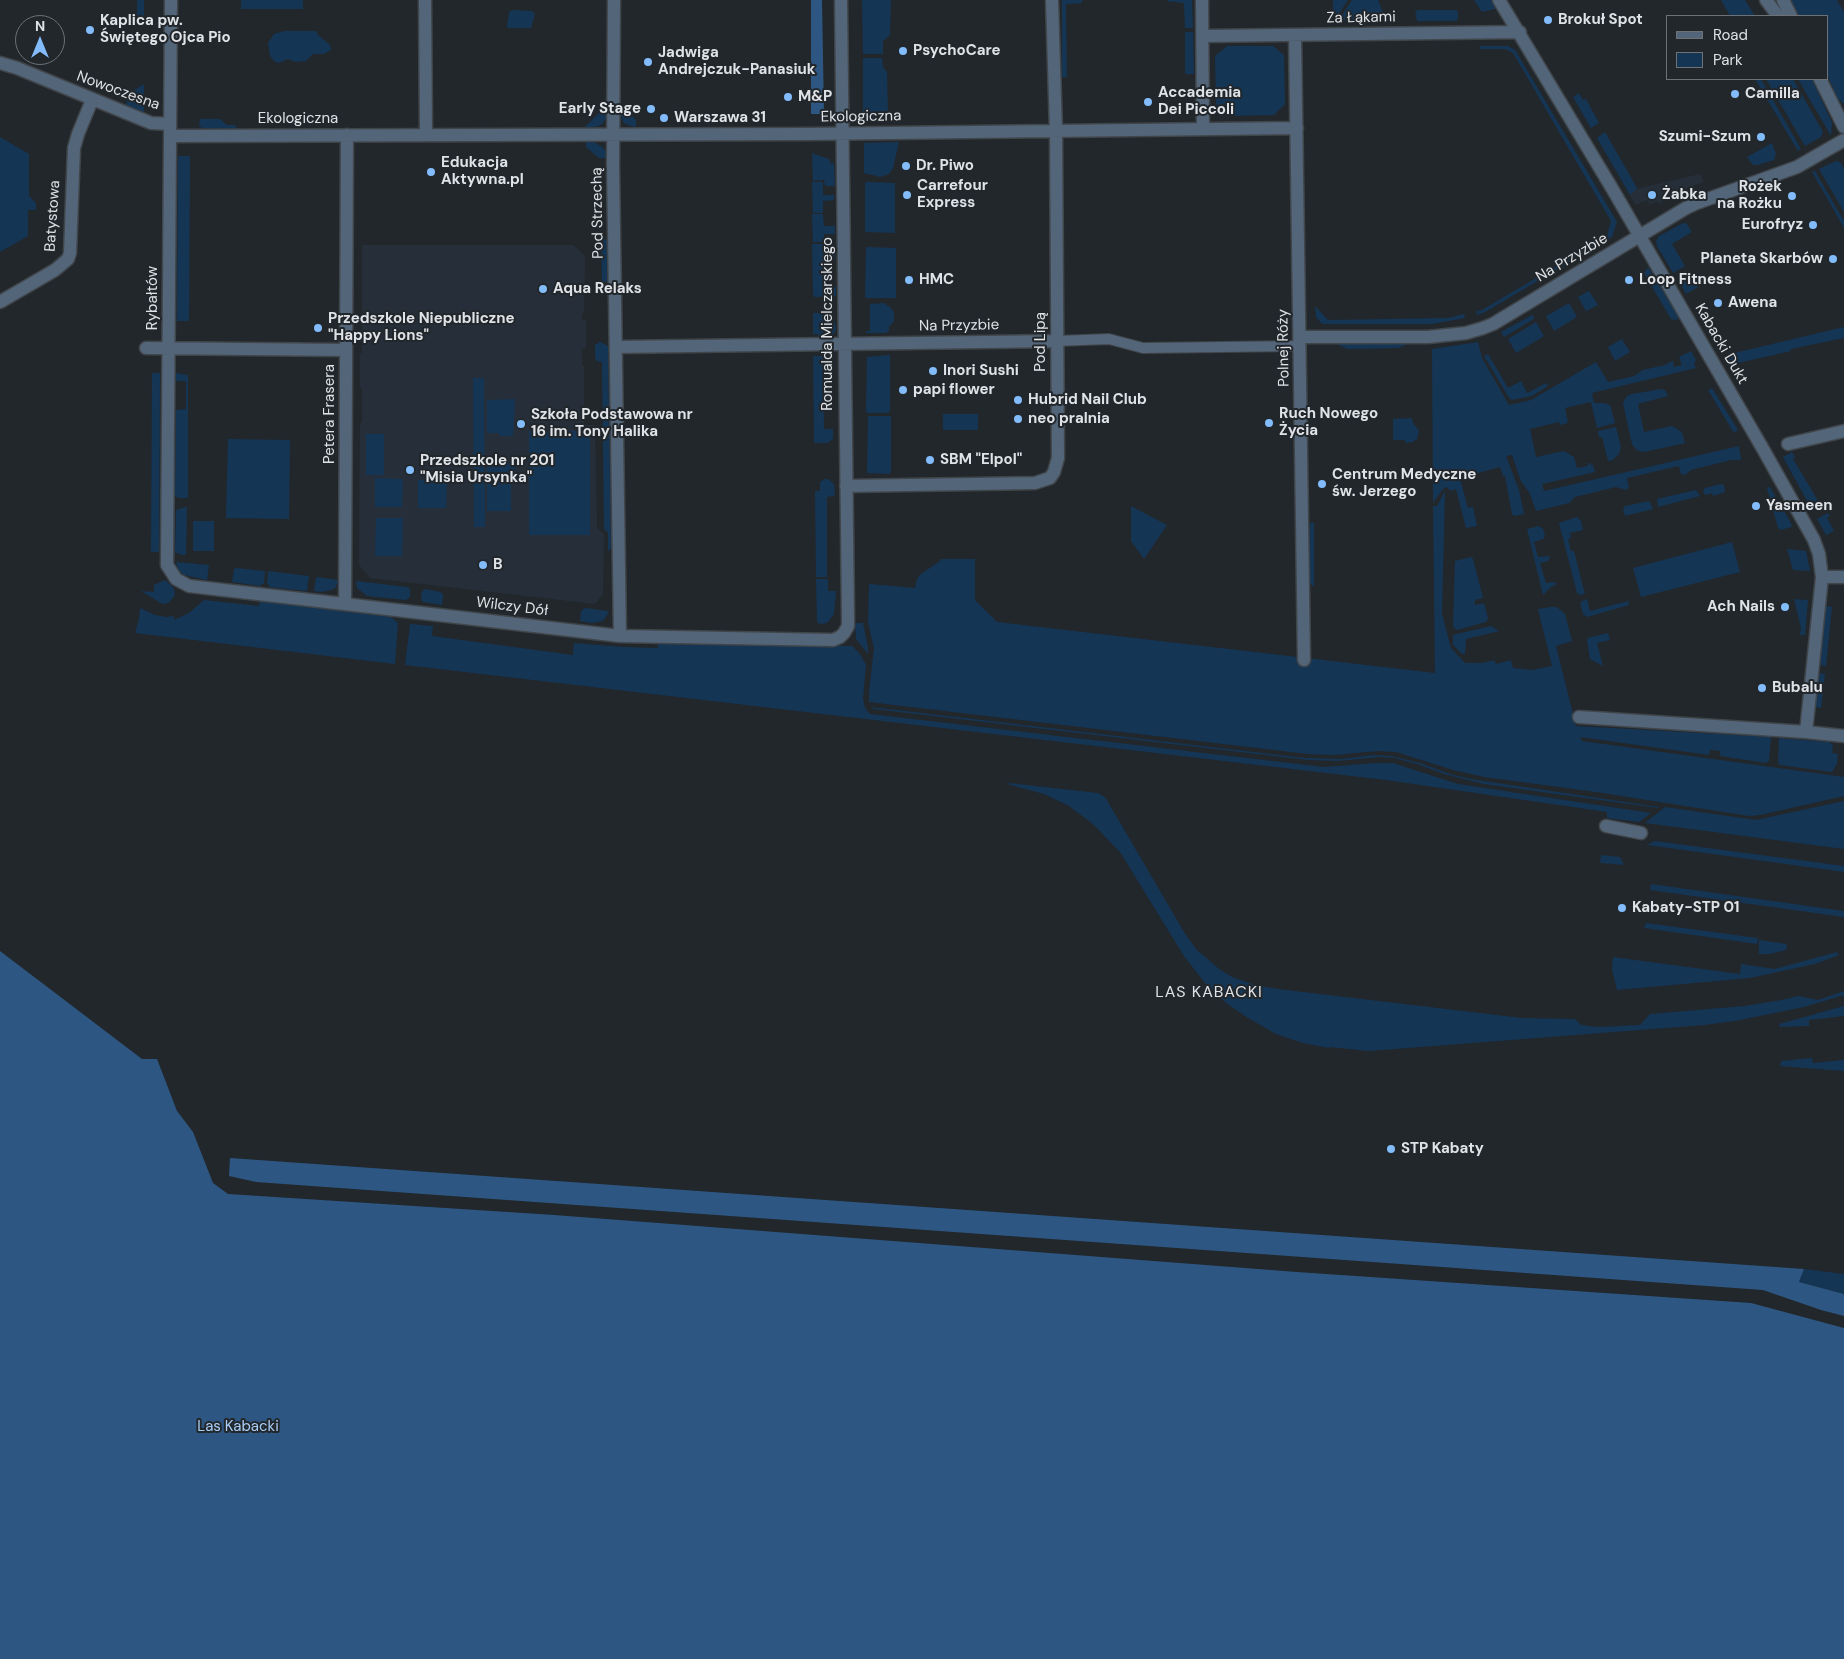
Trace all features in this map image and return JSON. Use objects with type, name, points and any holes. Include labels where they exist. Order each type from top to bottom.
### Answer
[{"type":"street","name":"Rybałtów","points":[[171,0],[167,565],[176,579],[189,586]]},
{"type":"street","points":[[426,0],[426,134]]},
{"type":"street","name":"Pod Strzechą","points":[[614,0],[613,135],[620,636]]},
{"type":"street","name":"Romualda Mielczarskiego","points":[[833,640],[840,637],[848,626],[841,0]]},
{"type":"street","name":"Pod Lipą","points":[[846,486],[1035,483],[1050,478],[1057,464],[1056,130],[1052,0]]},
{"type":"street","points":[[1202,0],[1203,129]]},
{"type":"street","name":"Kabacki Dukt","points":[[1499,0],[1520,32],[1640,236],[1764,449],[1814,540],[1819,554],[1822,577],[1806,732]]},
{"type":"street","points":[[1766,0],[1777,15]]},
{"type":"street","points":[[1784,0],[1791,15]]},
{"type":"street","name":"Za Łąkami","points":[[1203,36],[1520,32]]},
{"type":"street","name":"Polnej Róży","points":[[1295,35],[1304,660]]},
{"type":"street","name":"Nowoczesna","points":[[0,63],[17,68],[170,130]]},
{"type":"street","points":[[1820,80],[1844,127]]},
{"type":"street","name":"Batystowa","points":[[0,302],[55,270],[68,259],[70,253],[74,148],[92,100]]},
{"type":"street","name":"Ekologiczna","points":[[170,130],[347,135],[613,135],[1297,128]]},
{"type":"street","name":"Petera Frasera","points":[[345,604],[347,135]]},
{"type":"street","name":"Na Przyzbie","points":[[617,347],[1109,339],[1142,348],[1428,337],[1466,333],[1493,324],[1698,203],[1791,169],[1844,140]]},
{"type":"street","points":[[146,348],[346,350]]},
{"type":"street","points":[[1788,444],[1844,431]]},
{"type":"street","points":[[1822,577],[1844,577]]},
{"type":"street","name":"Wilczy Dół","points":[[189,586],[620,636],[833,640]]},
{"type":"street","points":[[1580,718],[1844,736]]},
{"type":"street","points":[[1606,826],[1641,833]]},
{"type":"shaded area","points":[[1700,174],[1704,182],[1689,187],[1659,204],[1657,201],[1650,205],[1647,200],[1636,205],[1627,191]]},
{"type":"shaded area","name":"Szkoła Podstawowa nr 16 im. Tony Halika","points":[[362,245],[573,245],[585,256],[584,313],[582,313],[582,320],[586,320],[586,348],[582,349],[582,366],[584,366],[584,425],[595,425],[597,528],[604,534],[603,594],[595,604],[370,578],[359,565],[360,424],[362,421],[360,354],[362,352]]},
{"type":"green space","points":[[137,0],[144,0],[144,20],[137,24]]},
{"type":"green space","points":[[241,0],[303,0],[303,9],[241,9]]},
{"type":"green space","points":[[811,0],[822,0],[824,114],[811,114]]},
{"type":"green space","points":[[862,0],[891,0],[890,35],[883,41],[883,54],[863,54]]},
{"type":"green space","points":[[1062,0],[1082,0],[1082,3],[1066,4],[1067,77],[1062,77]]},
{"type":"green space","points":[[1168,0],[1192,0],[1193,28],[1185,28],[1184,3],[1168,2]]},
{"type":"green space","points":[[1333,0],[1348,0],[1336,18],[1333,17]]},
{"type":"green space","points":[[1352,0],[1378,0],[1384,15],[1380,21],[1340,20]]},
{"type":"green space","points":[[1474,0],[1492,0],[1496,7],[1495,9],[1482,12]]},
{"type":"green space","points":[[1721,0],[1745,0],[1754,15],[1729,15]]},
{"type":"green space","points":[[1791,0],[1837,0],[1844,12],[1844,104],[1838,99],[1829,79],[1829,15],[1798,15]]},
{"type":"green space","points":[[513,10],[532,11],[535,14],[531,28],[507,27],[509,12]]},
{"type":"green space","points":[[1418,10],[1456,10],[1458,12],[1458,19],[1456,21],[1417,21],[1415,12]]},
{"type":"green space","points":[[284,31],[316,31],[330,45],[331,50],[324,54],[313,54],[306,61],[296,62],[288,59],[279,63],[275,62],[270,56],[268,43],[274,34]]},
{"type":"green space","points":[[1185,32],[1193,32],[1194,74],[1185,74]]},
{"type":"green space","points":[[1227,46],[1273,46],[1284,55],[1285,104],[1274,115],[1226,116],[1216,104],[1215,56]]},
{"type":"green space","points":[[1480,46],[1508,46],[1515,50],[1617,222],[1612,237],[1477,315],[1476,311],[1482,310],[1607,236],[1611,221],[1513,53],[1505,49],[1480,49]]},
{"type":"green space","points":[[863,58],[882,58],[883,67],[887,72],[888,117],[886,119],[863,119]]},
{"type":"green space","points":[[1756,80],[1762,80],[1801,149],[1798,151]]},
{"type":"green space","points":[[1767,80],[1794,80],[1823,132],[1821,137],[1805,146]]},
{"type":"green space","points":[[1799,80],[1812,80],[1832,123],[1831,136]]},
{"type":"green space","points":[[144,84],[144,115],[125,107],[130,93]]},
{"type":"green space","points":[[1579,93],[1583,100],[1586,99],[1599,123],[1591,128],[1573,97]]},
{"type":"green space","points":[[604,108],[607,108],[607,117],[602,124],[596,127],[584,128]]},
{"type":"green space","points":[[620,108],[625,108],[636,120],[636,128],[624,123],[620,114]]},
{"type":"green space","points":[[200,119],[220,119],[227,125],[236,125],[235,129],[202,128],[199,126]]},
{"type":"green space","points":[[1605,132],[1637,188],[1631,194],[1597,138]]},
{"type":"green space","points":[[0,137],[29,154],[29,196],[36,203],[36,210],[28,210],[28,236],[0,252]]},
{"type":"green space","points":[[586,142],[593,142],[601,146],[605,150],[606,158],[599,158],[586,147]]},
{"type":"green space","points":[[899,142],[893,168],[889,174],[880,177],[864,173],[864,143]]},
{"type":"green space","points":[[1772,143],[1776,154],[1774,160],[1753,165],[1747,157]]},
{"type":"green space","points":[[812,153],[829,159],[831,164],[834,163],[835,186],[825,186],[824,180],[813,181]]},
{"type":"green space","points":[[178,156],[190,156],[189,321],[177,321]]},
{"type":"green space","points":[[1836,161],[1840,162],[1844,168],[1844,212],[1819,169]]},
{"type":"green space","points":[[1815,171],[1844,221],[1844,228],[1812,172]]},
{"type":"green space","points":[[812,182],[823,182],[823,195],[834,195],[834,200],[823,201],[823,213],[813,213]]},
{"type":"green space","points":[[865,182],[895,183],[895,233],[865,232]]},
{"type":"green space","points":[[812,214],[823,214],[824,226],[835,226],[835,234],[824,234],[824,242],[813,242]]},
{"type":"green space","points":[[1686,223],[1692,232],[1672,244],[1685,266],[1673,273],[1656,241],[1659,236]]},
{"type":"green space","points":[[601,238],[607,241],[607,282],[602,282]]},
{"type":"green space","points":[[812,244],[824,244],[824,251],[835,251],[835,257],[824,258],[825,287],[836,287],[836,296],[815,297],[813,295]]},
{"type":"green space","points":[[866,247],[896,248],[896,298],[865,298]]},
{"type":"green space","points":[[1648,267],[1679,318],[1676,320],[1671,319],[1644,273]]},
{"type":"green space","points":[[1692,277],[1698,287],[1686,294],[1680,283]]},
{"type":"green space","points":[[1589,291],[1598,305],[1586,311],[1578,297]]},
{"type":"green space","points":[[884,303],[894,313],[894,321],[889,327],[889,331],[886,333],[866,333],[866,331],[870,331],[870,304]]},
{"type":"green space","points":[[1569,303],[1577,317],[1554,331],[1546,316]]},
{"type":"green space","points":[[1315,306],[1328,320],[1448,318],[1464,314],[1465,318],[1432,324],[1322,324],[1316,317]]},
{"type":"green space","points":[[813,313],[826,313],[826,322],[835,322],[836,329],[833,335],[818,339],[818,334],[813,334]]},
{"type":"green space","points":[[1532,315],[1534,319],[1504,337],[1501,332]]},
{"type":"green space","points":[[1536,322],[1544,336],[1516,353],[1508,339]]},
{"type":"green space","points":[[1844,327],[1844,338],[1729,365],[1725,359],[1730,354]]},
{"type":"green space","points":[[1622,339],[1630,352],[1615,361],[1608,347]]},
{"type":"green space","points":[[600,342],[608,346],[611,548],[608,552],[608,533],[604,529],[602,362],[597,361],[595,358],[595,345]]},
{"type":"green space","points":[[1478,342],[1482,358],[1509,405],[1531,400],[1596,362],[1608,382],[1634,376],[1643,370],[1665,365],[1673,361],[1674,367],[1682,365],[1679,357],[1691,351],[1696,360],[1694,365],[1696,368],[1592,393],[1594,403],[1610,405],[1615,423],[1597,428],[1591,402],[1565,408],[1568,423],[1560,425],[1559,422],[1530,429],[1536,457],[1564,451],[1574,457],[1577,468],[1588,466],[1588,463],[1590,463],[1593,465],[1595,472],[1542,484],[1544,491],[1739,446],[1741,460],[1731,460],[1691,470],[1685,475],[1681,474],[1679,466],[1627,478],[1629,487],[1626,490],[1616,487],[1575,497],[1569,503],[1536,511],[1530,494],[1521,481],[1512,455],[1506,456],[1519,490],[1524,514],[1515,516],[1512,514],[1505,476],[1503,476],[1500,467],[1460,478],[1468,508],[1473,507],[1477,526],[1466,528],[1456,489],[1450,491],[1447,487],[1443,489],[1433,503],[1432,349]]},
{"type":"green space","points":[[1411,343],[1398,348],[1347,349],[1337,344]]},
{"type":"green space","points":[[1488,354],[1508,388],[1521,381],[1527,393],[1546,383],[1548,386],[1532,396],[1512,400],[1484,356]]},
{"type":"green space","points":[[890,355],[890,411],[888,413],[868,413],[866,412],[867,357]]},
{"type":"green space","points":[[813,356],[823,356],[824,429],[833,429],[833,439],[827,443],[814,443]]},
{"type":"green space","points":[[152,373],[160,373],[159,552],[151,552]]},
{"type":"green space","points":[[176,373],[188,375],[188,498],[178,498],[175,496],[176,410],[186,409],[186,381],[176,381]]},
{"type":"green space","points":[[473,378],[484,378],[485,527],[474,527]]},
{"type":"green space","points":[[1712,388],[1738,430],[1734,433],[1708,390]]},
{"type":"green space","points":[[1662,389],[1666,391],[1668,396],[1638,404],[1644,432],[1672,426],[1682,432],[1685,443],[1642,452],[1633,446],[1623,403],[1627,396],[1632,394]]},
{"type":"green space","points":[[515,399],[513,436],[499,436],[499,433],[487,433],[487,400]]},
{"type":"green space","points":[[943,414],[978,414],[978,430],[943,430]]},
{"type":"green space","points":[[868,416],[891,416],[891,472],[889,474],[867,473]]},
{"type":"green space","points":[[1412,418],[1419,431],[1417,439],[1413,442],[1405,443],[1405,440],[1393,440],[1393,419]]},
{"type":"green space","points":[[1616,427],[1621,447],[1619,454],[1613,460],[1608,461],[1602,437],[1599,437],[1598,431]]},
{"type":"green space","points":[[529,431],[590,431],[590,535],[529,535]]},
{"type":"green space","points":[[366,434],[384,434],[384,475],[366,475]]},
{"type":"green space","points":[[228,439],[290,440],[289,519],[226,518]]},
{"type":"green space","points":[[1792,452],[1795,457],[1793,459],[1820,504],[1811,508],[1783,457]]},
{"type":"green space","points":[[487,463],[515,463],[515,476],[511,480],[511,511],[487,511]]},
{"type":"green space","points":[[375,478],[403,479],[402,507],[375,507]]},
{"type":"green space","points":[[825,479],[834,484],[835,495],[827,497],[827,577],[816,577],[815,491],[820,491],[820,482]]},
{"type":"green space","points":[[418,480],[447,481],[446,508],[418,508]]},
{"type":"green space","points":[[1724,485],[1725,492],[1713,496],[1712,493],[1705,495],[1703,491],[1705,488]]},
{"type":"green space","points":[[1770,487],[1792,525],[1791,527],[1781,530],[1778,528],[1767,488]]},
{"type":"green space","points":[[1696,490],[1700,496],[1658,507],[1657,499]]},
{"type":"green space","points":[[1445,491],[1442,614],[1451,648],[1465,663],[1482,663],[1494,660],[1496,664],[1511,660],[1513,668],[1532,670],[1552,666],[1538,609],[1557,607],[1565,614],[1572,641],[1556,646],[1576,726],[1771,737],[1769,761],[1766,763],[1720,756],[1720,751],[1710,750],[1709,755],[1580,737],[1582,741],[1844,777],[1844,796],[1749,816],[1484,777],[1453,770],[1396,752],[1378,751],[1334,755],[1308,754],[869,702],[874,648],[868,623],[869,584],[915,588],[917,579],[921,574],[941,559],[975,559],[975,600],[997,622],[1435,673],[1433,506],[1437,506]]},
{"type":"green space","points":[[1649,501],[1653,509],[1625,516],[1623,509],[1625,506]]},
{"type":"green space","points":[[1131,506],[1167,525],[1144,559],[1131,541]]},
{"type":"green space","points":[[187,507],[186,555],[181,555],[175,553],[176,510]]},
{"type":"green space","points":[[1828,513],[1830,516],[1827,518],[1834,531],[1826,535],[1817,519]]},
{"type":"green space","points":[[1577,517],[1581,521],[1583,530],[1570,533],[1571,538],[1568,539],[1571,551],[1574,551],[1585,594],[1580,595],[1577,593],[1559,523]]},
{"type":"green space","points":[[376,518],[403,518],[402,556],[375,556]]},
{"type":"green space","points":[[193,521],[214,521],[214,551],[193,551]]},
{"type":"green space","points":[[1310,523],[1314,523],[1314,587],[1310,583]]},
{"type":"green space","points":[[1539,526],[1543,529],[1545,536],[1543,539],[1534,542],[1538,557],[1550,557],[1548,561],[1540,563],[1546,583],[1554,582],[1557,584],[1543,595],[1527,529]]},
{"type":"green space","points":[[1732,542],[1740,572],[1641,597],[1633,568]]},
{"type":"green space","points":[[1787,549],[1806,551],[1810,571],[1793,570]]},
{"type":"green space","points":[[1471,557],[1483,598],[1475,600],[1475,605],[1484,603],[1488,618],[1486,622],[1457,630],[1453,627],[1455,561]]},
{"type":"green space","points":[[176,562],[209,565],[207,580],[184,575],[179,571]]},
{"type":"green space","points":[[234,569],[265,571],[264,584],[261,584],[261,586],[232,582]]},
{"type":"green space","points":[[268,571],[309,576],[307,591],[269,587],[267,584]]},
{"type":"green space","points":[[316,577],[339,580],[335,588],[321,592],[314,591]]},
{"type":"green space","points":[[816,579],[828,579],[828,591],[836,591],[834,614],[827,623],[820,624],[817,622]]},
{"type":"green space","points":[[165,580],[173,587],[175,592],[174,597],[168,603],[163,604],[141,591],[154,592],[154,585]]},
{"type":"green space","points":[[356,581],[407,587],[410,589],[410,597],[406,600],[367,596],[357,588]]},
{"type":"green space","points":[[425,589],[441,592],[443,595],[442,605],[423,602],[421,598],[422,592]]},
{"type":"green space","points":[[1587,599],[1590,611],[1628,601],[1629,605],[1587,617],[1583,614],[1580,602]]},
{"type":"green space","points":[[1794,599],[1808,600],[1805,635],[1800,635],[1801,628]]},
{"type":"green space","points":[[204,600],[259,606],[260,601],[391,617],[398,623],[395,664],[135,633],[140,608],[155,615],[174,616],[174,620],[189,613]]},
{"type":"green space","points":[[1826,606],[1832,607],[1826,666],[1820,665]]},
{"type":"green space","points":[[585,608],[609,612],[603,621],[592,623],[580,621],[581,611]]},
{"type":"green space","points":[[855,623],[863,623],[868,654],[856,639]]},
{"type":"green space","points":[[410,624],[433,626],[432,636],[573,655],[574,643],[658,648],[658,644],[852,646],[860,654],[866,665],[863,698],[865,708],[870,714],[1324,767],[1393,763],[1458,784],[1651,813],[1639,822],[1607,818],[1607,812],[1386,780],[405,665]]},
{"type":"green space","points":[[1491,626],[1499,631],[1466,639],[1465,654],[1462,654],[1453,645],[1453,635]]},
{"type":"green space","points":[[1608,633],[1610,640],[1597,643],[1603,666],[1590,659],[1587,640],[1588,638]]},
{"type":"green space","points":[[1819,673],[1825,674],[1821,708],[1815,707]]},
{"type":"green space","points":[[871,707],[1305,758],[1341,759],[1374,755],[1391,756],[1420,763],[1453,775],[1477,780],[1659,807],[1484,784],[1394,758],[1378,757],[1339,761],[1308,760],[874,709]]},
{"type":"green space","points":[[1779,738],[1829,742],[1833,745],[1832,753],[1838,754],[1837,764],[1832,772],[1780,765],[1778,763]]},
{"type":"green space","points":[[1007,784],[1098,793],[1105,797],[1184,932],[1196,949],[1219,969],[1232,977],[1255,985],[1522,1018],[1575,1019],[1581,1025],[1598,1027],[1640,1025],[1650,1014],[1745,1006],[1799,996],[1818,1000],[1844,991],[1844,995],[1804,1007],[1735,1021],[1704,1025],[1369,1051],[1329,1048],[1303,1043],[1276,1034],[1248,1018],[1226,1003],[1205,983],[1184,956],[1120,852],[1093,824],[1069,806],[1044,794]]},
{"type":"green space","points":[[1844,801],[1844,849],[1645,823],[1665,807],[1756,820]]},
{"type":"green space","points":[[1655,841],[1844,866],[1844,872],[1647,845]]},
{"type":"green space","points":[[1601,855],[1620,857],[1624,865],[1600,863]]},
{"type":"green space","points":[[1651,884],[1844,911],[1844,917],[1650,890]]},
{"type":"green space","points":[[1646,923],[1758,938],[1757,944],[1644,928]]},
{"type":"green space","points":[[1759,940],[1787,944],[1786,950],[1770,954],[1759,954]]},
{"type":"green space","name":"Las Kabacki","points":[[0,951],[142,1059],[157,1059],[177,1111],[193,1132],[213,1183],[228,1194],[554,1215],[1297,1272],[1751,1303],[1844,1328],[1844,1659],[0,1659]]},
{"type":"green space","points":[[1837,952],[1839,955],[1815,964],[1750,978],[1617,990],[1612,969],[1613,957],[1740,974],[1741,964],[1775,969]]},
{"type":"green space","points":[[1844,1006],[1844,1016],[1809,1020],[1809,1026],[1780,1027],[1779,1024]]},
{"type":"green space","points":[[1812,1058],[1813,1063],[1844,1060],[1844,1071],[1780,1066],[1781,1061]]},
{"type":"green space","points":[[230,1158],[1804,1269],[1799,1282],[1844,1294],[1844,1316],[1763,1290],[256,1182],[229,1176]]},
{"type":"green space","points":[[1804,1269],[1844,1274],[1844,1294],[1799,1282]]},
{"type":"place","name":"Brokuł Spot","points":[[1548,20]]},
{"type":"place","name":"Kaplica pw. Świętego Ojca Pio","points":[[90,30]]},
{"type":"place","name":"PsychoCare","points":[[903,51]]},
{"type":"place","name":"Jadwiga Andrejczuk-Panasiuk","points":[[648,62]]},
{"type":"place","name":"Camilla","points":[[1735,94]]},
{"type":"place","name":"M&P","points":[[788,97]]},
{"type":"place","name":"Accademia Dei Piccoli","points":[[1148,102]]},
{"type":"place","name":"Early Stage","points":[[651,109]]},
{"type":"place","name":"Warszawa 31","points":[[664,118]]},
{"type":"place","name":"Szumi-Szum","points":[[1761,137]]},
{"type":"place","name":"Dr. Piwo","points":[[906,166]]},
{"type":"place","name":"Edukacja Aktywna.pl","points":[[431,172]]},
{"type":"place","name":"Carrefour Express","points":[[907,195]]},
{"type":"place","name":"Żabka","points":[[1652,195]]},
{"type":"place","name":"Rożek na Rożku","points":[[1792,196]]},
{"type":"place","name":"Eurofryz","points":[[1813,225]]},
{"type":"place","name":"Planeta Skarbów","points":[[1833,259]]},
{"type":"place","name":"HMC","points":[[909,280]]},
{"type":"place","name":"Loop Fitness","points":[[1629,280]]},
{"type":"place","name":"Aqua Relaks","points":[[543,289]]},
{"type":"place","name":"Awena","points":[[1718,303]]},
{"type":"place","name":"Przedszkole Niepubliczne \"Happy Lions\"","points":[[318,328]]},
{"type":"place","name":"Inori Sushi","points":[[933,371]]},
{"type":"place","name":"papi flower","points":[[903,390]]},
{"type":"place","name":"Hubrid Nail Club","points":[[1018,400]]},
{"type":"place","name":"neo pralnia","points":[[1018,419]]},
{"type":"place","name":"Ruch Nowego Życia","points":[[1269,423]]},
{"type":"place","name":"Szkoła Podstawowa nr 16 im. Tony Halika","points":[[521,424]]},
{"type":"place","name":"SBM \"Elpol\"","points":[[930,460]]},
{"type":"place","name":"Przedszkole nr 201 \"Misia Ursynka\"","points":[[410,470]]},
{"type":"place","name":"Centrum Medyczne św. Jerzego","points":[[1322,484]]},
{"type":"place","name":"Yasmeen","points":[[1756,506]]},
{"type":"place","name":"B","points":[[483,565]]},
{"type":"place","name":"Ach Nails","points":[[1785,607]]},
{"type":"place","name":"Bubalu","points":[[1762,688]]},
{"type":"place","name":"Kabaty-STP 01","points":[[1622,908]]},
{"type":"place","name":"STP Kabaty","points":[[1391,1149]]},
{"type":"district","name":"LAS KABACKI","points":[[1209,993]]}]
